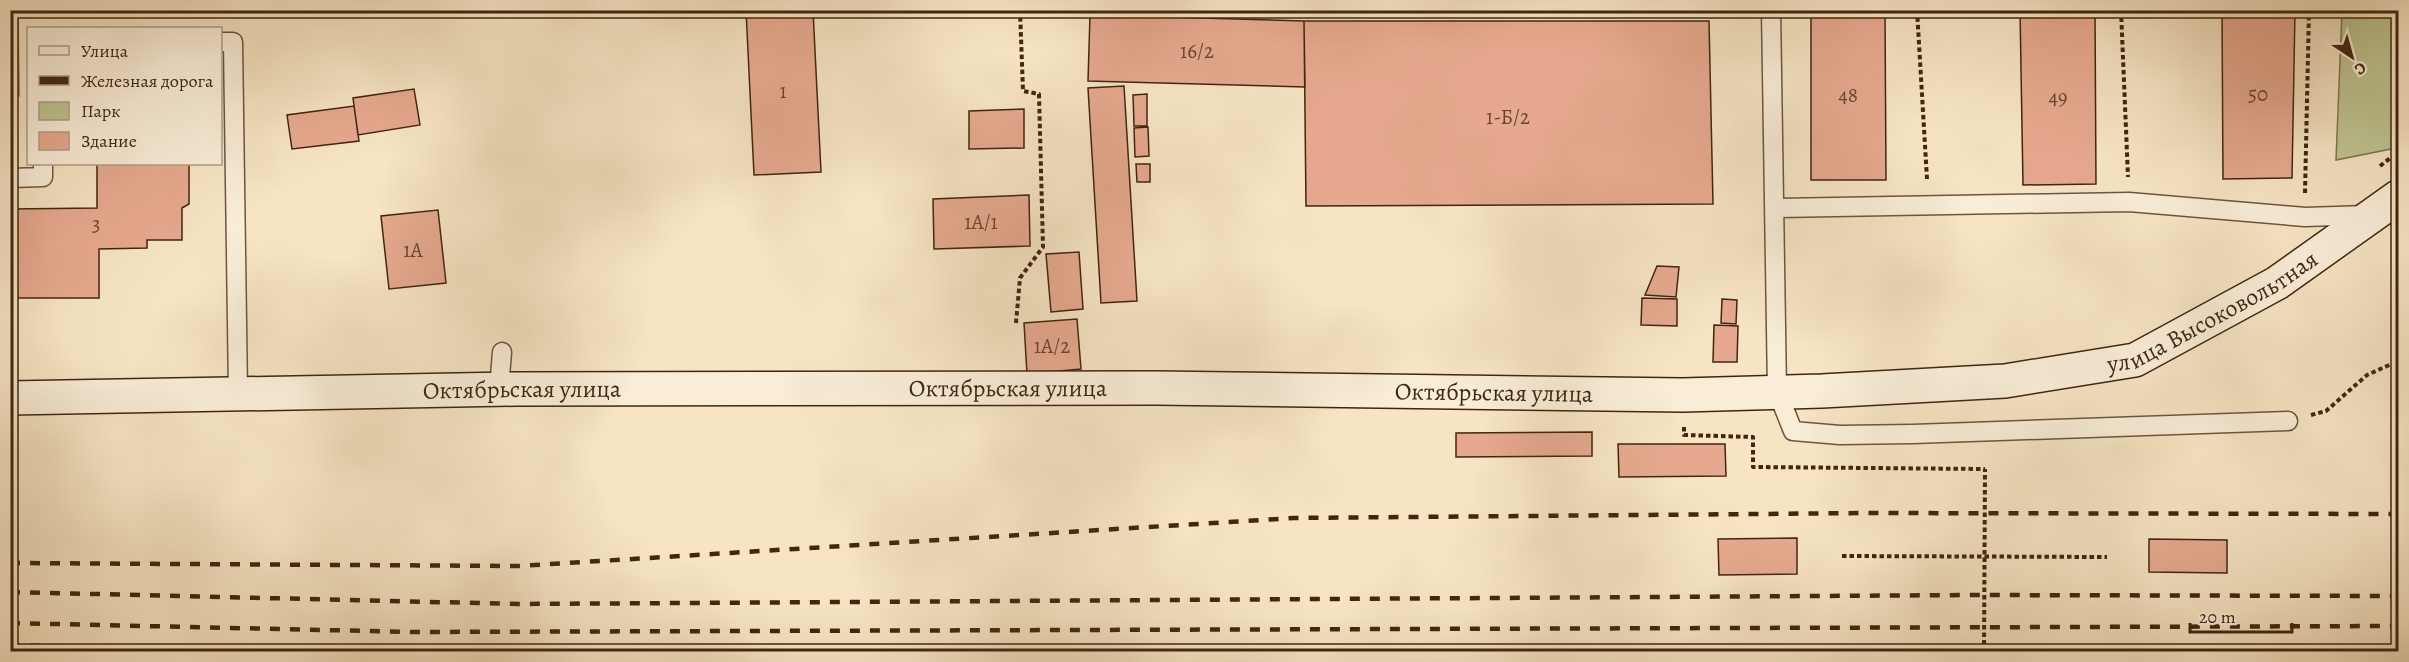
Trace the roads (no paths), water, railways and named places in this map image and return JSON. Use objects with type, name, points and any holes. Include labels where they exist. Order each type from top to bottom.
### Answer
[{"type":"street","name":"улица Высоковольтная","points":[[2006,381],[2135,360],[2277,283],[2387,206]]},
{"type":"street","name":"Октябрьская улица","points":[[10,398],[499,389],[1156,388],[1683,395],[1822,391],[2006,381]]},
{"type":"lane","points":[[1771,10],[1777,391],[1793,431],[1840,435],[2288,421]]},
{"type":"lane","points":[[222,42],[233,42],[238,393]]},
{"type":"lane","points":[[10,178],[43,177],[43,165]]},
{"type":"lane","points":[[1775,208],[2129,202],[2304,217],[2387,206]]},
{"type":"lane","points":[[499,389],[502,352]]},
{"type":"railway","points":[[10,563],[519,566],[1294,518],[1870,513],[2398,514]]},
{"type":"railway","points":[[10,592],[519,604],[1976,595],[2398,596]]},
{"type":"railway","points":[[10,623],[413,632],[2398,626]]},
{"type":"railway","points":[[10,645],[321,652]]},
{"type":"railway","points":[[1060,652],[2398,650]]}]
